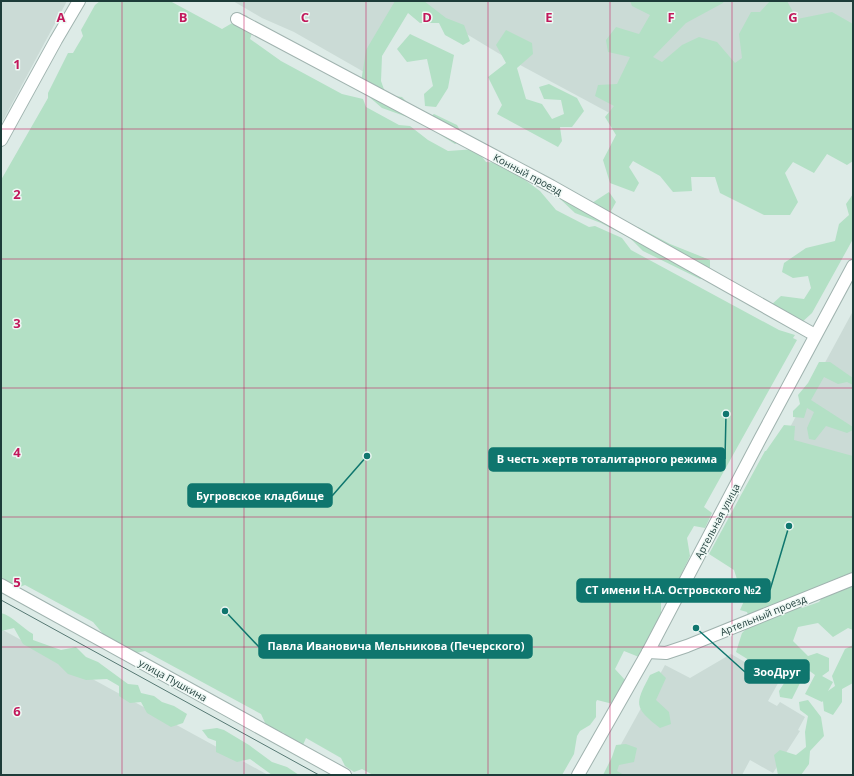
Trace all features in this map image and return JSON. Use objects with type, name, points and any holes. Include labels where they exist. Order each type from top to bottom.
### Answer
[{"type":"street","points":[[1,140],[79,1]]},
{"type":"street","name":"Конный проезд","points":[[237,19],[551,186],[815,335]]},
{"type":"street","name":"Артельная улица","points":[[578,775],[648,652],[853,266]]},
{"type":"street","name":"Артельный проезд","points":[[648,652],[666,653],[687,646],[853,579]]},
{"type":"street","name":"улица Пушкина","points":[[1,585],[345,775]]},
{"type":"shaded area","points":[[1,1],[67,1],[1,124]]},
{"type":"shaded area","points":[[233,1],[401,1],[364,72],[294,32],[262,18]]},
{"type":"shaded area","points":[[412,1],[853,1],[853,138],[630,124],[498,53]]},
{"type":"shaded area","points":[[853,311],[853,460],[782,442]]},
{"type":"shaded area","points":[[1,629],[268,775],[1,775]]},
{"type":"shaded area","points":[[731,654],[772,678],[775,674],[781,678],[768,701],[777,706],[780,702],[805,717],[798,730],[800,731],[773,773],[750,760],[742,775],[604,775],[665,665],[690,678]]},
{"type":"green space","points":[[100,1],[170,1],[222,29],[246,15],[255,24],[250,39],[281,61],[342,94],[363,99],[366,107],[399,125],[410,126],[428,140],[448,151],[476,149],[486,162],[502,163],[540,191],[556,210],[589,227],[595,226],[622,238],[631,250],[779,330],[795,335],[793,338],[797,340],[704,507],[712,513],[705,528],[694,526],[687,538],[690,556],[674,590],[661,602],[661,618],[639,657],[624,651],[615,669],[625,680],[613,704],[597,700],[596,717],[590,725],[580,731],[577,736],[574,754],[562,775],[373,775],[362,769],[354,772],[345,766],[341,758],[306,738],[303,745],[289,741],[284,733],[267,727],[261,714],[145,651],[136,653],[109,641],[93,622],[25,585],[14,589],[1,582],[1,180],[48,98],[48,93],[68,53],[73,53],[83,36],[81,30],[95,5]]},
{"type":"green space","points":[[395,1],[424,1],[446,18],[464,25],[470,41],[463,45],[445,35],[439,23],[420,23],[408,13],[382,56],[381,81],[386,95],[402,97],[415,111],[410,118],[382,108],[360,89],[366,50]]},
{"type":"green space","points":[[630,1],[724,1],[723,3],[686,23],[653,57],[662,62],[682,45],[699,37],[717,42],[735,63],[742,58],[739,34],[751,12],[760,12],[770,1],[787,1],[797,19],[832,12],[853,24],[853,161],[847,165],[827,154],[814,173],[793,162],[785,173],[798,202],[790,215],[764,215],[720,193],[715,177],[691,177],[692,191],[673,192],[660,176],[633,161],[629,167],[639,183],[634,192],[610,183],[603,160],[616,135],[605,117],[614,106],[595,96],[598,85],[617,84],[630,57],[608,52],[606,40],[616,27],[639,34],[650,15],[632,6]]},
{"type":"green space","points":[[506,30],[532,43],[533,54],[517,68],[526,99],[542,104],[552,119],[564,114],[561,100],[544,99],[539,87],[549,84],[577,98],[584,111],[572,127],[560,127],[562,141],[558,147],[497,114],[502,105],[488,77],[506,63],[496,45]]},
{"type":"green space","points":[[410,34],[454,55],[448,88],[436,107],[425,106],[424,94],[433,86],[427,59],[407,62],[397,49]]},
{"type":"green space","points":[[434,114],[457,125],[465,139],[455,144],[426,126],[427,119]]},
{"type":"green space","points":[[566,187],[592,203],[609,192],[616,202],[611,211],[627,229],[638,227],[670,244],[710,260],[710,273],[700,279],[643,251],[630,238],[601,223],[575,213],[557,196],[559,188]]},
{"type":"green space","points":[[853,194],[853,239],[812,313],[800,324],[770,306],[781,296],[804,299],[811,288],[808,276],[793,278],[782,272],[784,263],[806,248],[835,241],[839,224],[849,215],[846,204]]},
{"type":"green space","points":[[819,362],[830,362],[853,378],[853,385],[847,382],[838,384],[824,377],[811,400],[853,427],[853,430],[847,433],[826,426],[815,440],[809,439],[807,428],[814,412],[807,408],[804,418],[793,417],[793,411],[800,404],[798,395],[808,383]]},
{"type":"green space","points":[[784,425],[795,426],[794,440],[853,456],[853,572],[748,615],[747,612],[740,610],[744,601],[734,570],[709,554],[765,451]]},
{"type":"green space","points":[[853,576],[853,630],[848,628],[833,637],[818,623],[798,627],[793,641],[808,656],[817,653],[829,658],[829,671],[822,676],[833,682],[828,691],[835,686],[832,676],[845,649],[853,645],[853,683],[842,689],[842,702],[833,715],[824,711],[823,701],[822,702],[805,694],[815,675],[807,669],[792,699],[780,697],[779,691],[790,674],[783,669],[767,671],[736,652],[742,633],[756,619],[771,619],[788,608],[802,608],[819,602],[827,591]]},
{"type":"green space","points":[[1,613],[10,617],[33,634],[33,640],[61,650],[76,647],[86,657],[98,662],[128,684],[138,685],[141,693],[154,696],[162,702],[174,706],[187,714],[183,723],[171,727],[147,713],[141,702],[130,703],[119,696],[119,686],[107,679],[86,680],[68,674],[58,664],[23,644],[14,628],[1,631]]},
{"type":"green space","points":[[659,671],[666,678],[656,700],[669,712],[671,724],[660,728],[645,715],[639,704],[641,693],[650,675]]},
{"type":"green space","points":[[808,700],[821,717],[824,736],[810,751],[809,764],[801,775],[778,775],[774,755],[780,750],[796,755],[806,747],[805,732],[808,716],[800,710],[799,702]]},
{"type":"green space","points":[[217,728],[224,730],[249,745],[272,762],[287,767],[299,775],[272,775],[250,759],[237,762],[216,752],[216,741],[208,738],[202,730]]},
{"type":"green space","points":[[626,744],[637,748],[634,762],[619,765],[617,771],[624,775],[603,775],[616,745]]},
{"type":"tram line","points":[[1,600],[319,775]]},
{"type":"place","name":"В честь жертв тоталитарного режима","points":[[726,414]]},
{"type":"place","name":"Бугровское кладбище","points":[[367,456]]},
{"type":"place","name":"СТ имени Н.А. Островского №2","points":[[789,526]]},
{"type":"place","name":"Павла Ивановича Мельникова (Печерского)","points":[[225,611]]},
{"type":"place","name":"ЗооДруг","points":[[696,628]]}]
